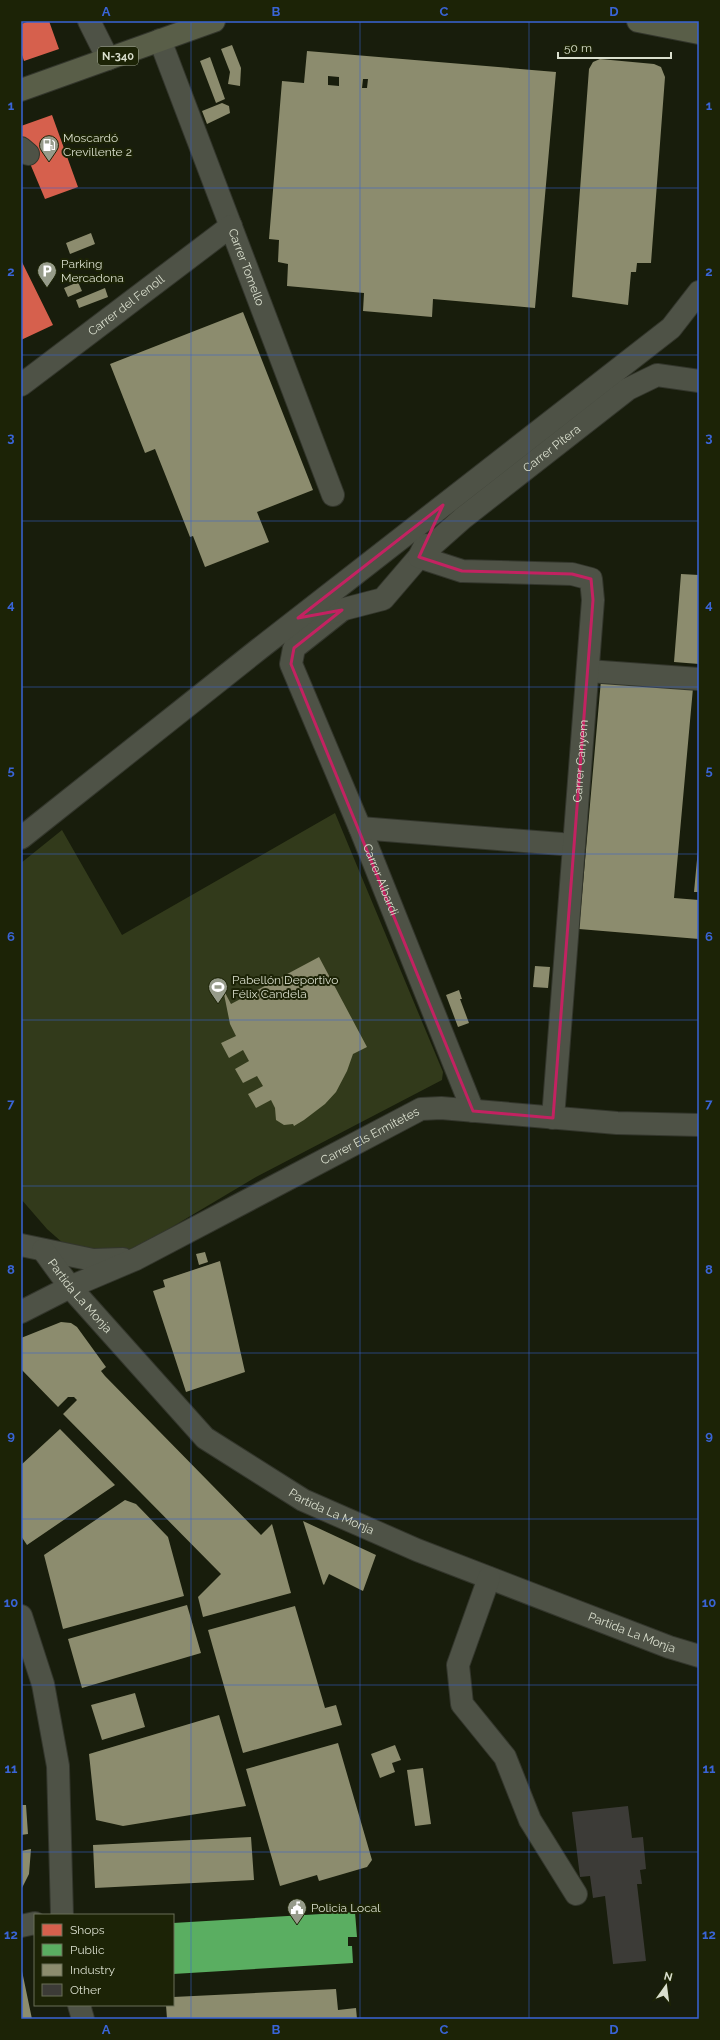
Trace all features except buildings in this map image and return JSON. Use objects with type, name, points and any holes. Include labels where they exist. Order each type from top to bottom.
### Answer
[{"type":"highway","name":"N-340","points":[[21,90],[214,21]]},
{"type":"highway","points":[[638,21],[699,33]]},
{"type":"highway","points":[[694,21],[699,21]]},
{"type":"street","points":[[89,21],[108,59]]},
{"type":"street","name":"Carrer Tomello","points":[[160,40],[333,495]]},
{"type":"street","name":"Carrer del Fenoll","points":[[21,385],[231,226]]},
{"type":"street","points":[[21,838],[298,618],[671,328],[699,292]]},
{"type":"street","name":"Carrer Pitera","points":[[420,557],[463,518],[628,389],[657,375],[699,381]]},
{"type":"street","points":[[298,618],[342,610],[383,599],[420,557],[443,505]]},
{"type":"street","name":"Carrer Canyem","points":[[420,557],[462,571],[572,574],[591,579],[593,600],[588,671],[553,1118]]},
{"type":"street","name":"Carrer Albardi","points":[[342,610],[294,648],[291,664],[360,828],[473,1111]]},
{"type":"street","points":[[588,671],[699,679]]},
{"type":"street","points":[[360,828],[574,845]]},
{"type":"street","name":"Carrer Els Ermitetes","points":[[21,1312],[70,1287],[136,1258],[421,1109],[441,1108],[617,1123],[699,1125]]},
{"type":"street","name":"Carrer Els Ermitetes","points":[[21,1244],[93,1260],[136,1258]]},
{"type":"street","name":"Partida La Monja","points":[[44,1250],[70,1287],[205,1438],[303,1500],[417,1550],[669,1647],[699,1656]]},
{"type":"street","points":[[489,1578],[458,1665],[462,1704],[505,1757],[530,1820],[576,1894]]},
{"type":"street","points":[[21,1616],[43,1684],[58,1766],[62,1914]]},
{"type":"street","points":[[21,1926],[34,1923]]},
{"type":"street","points":[[79,2006],[83,2019]]},
{"type":"highlighted area","points":[[443,505],[419,557],[462,571],[572,574],[591,579],[593,600],[553,1118],[473,1111],[291,664],[294,648],[342,610],[298,618]]},
{"type":"green space","name":"Pabellón Deportivo Félix Candela","points":[[335,813],[443,1072],[442,1080],[256,1177],[130,1252],[90,1253],[64,1244],[47,1229],[21,1199],[21,863],[62,830],[122,935]]},
{"type":"place","name":"Moscardó Crevillente 2","points":[[49,162]]},
{"type":"place","name":"Parking Mercadona","points":[[47,288]]},
{"type":"place","name":"Pabellón Deportivo Félix Candela","points":[[218,1004]]},
{"type":"place","name":"Policia Local","points":[[297,1925]]}]
